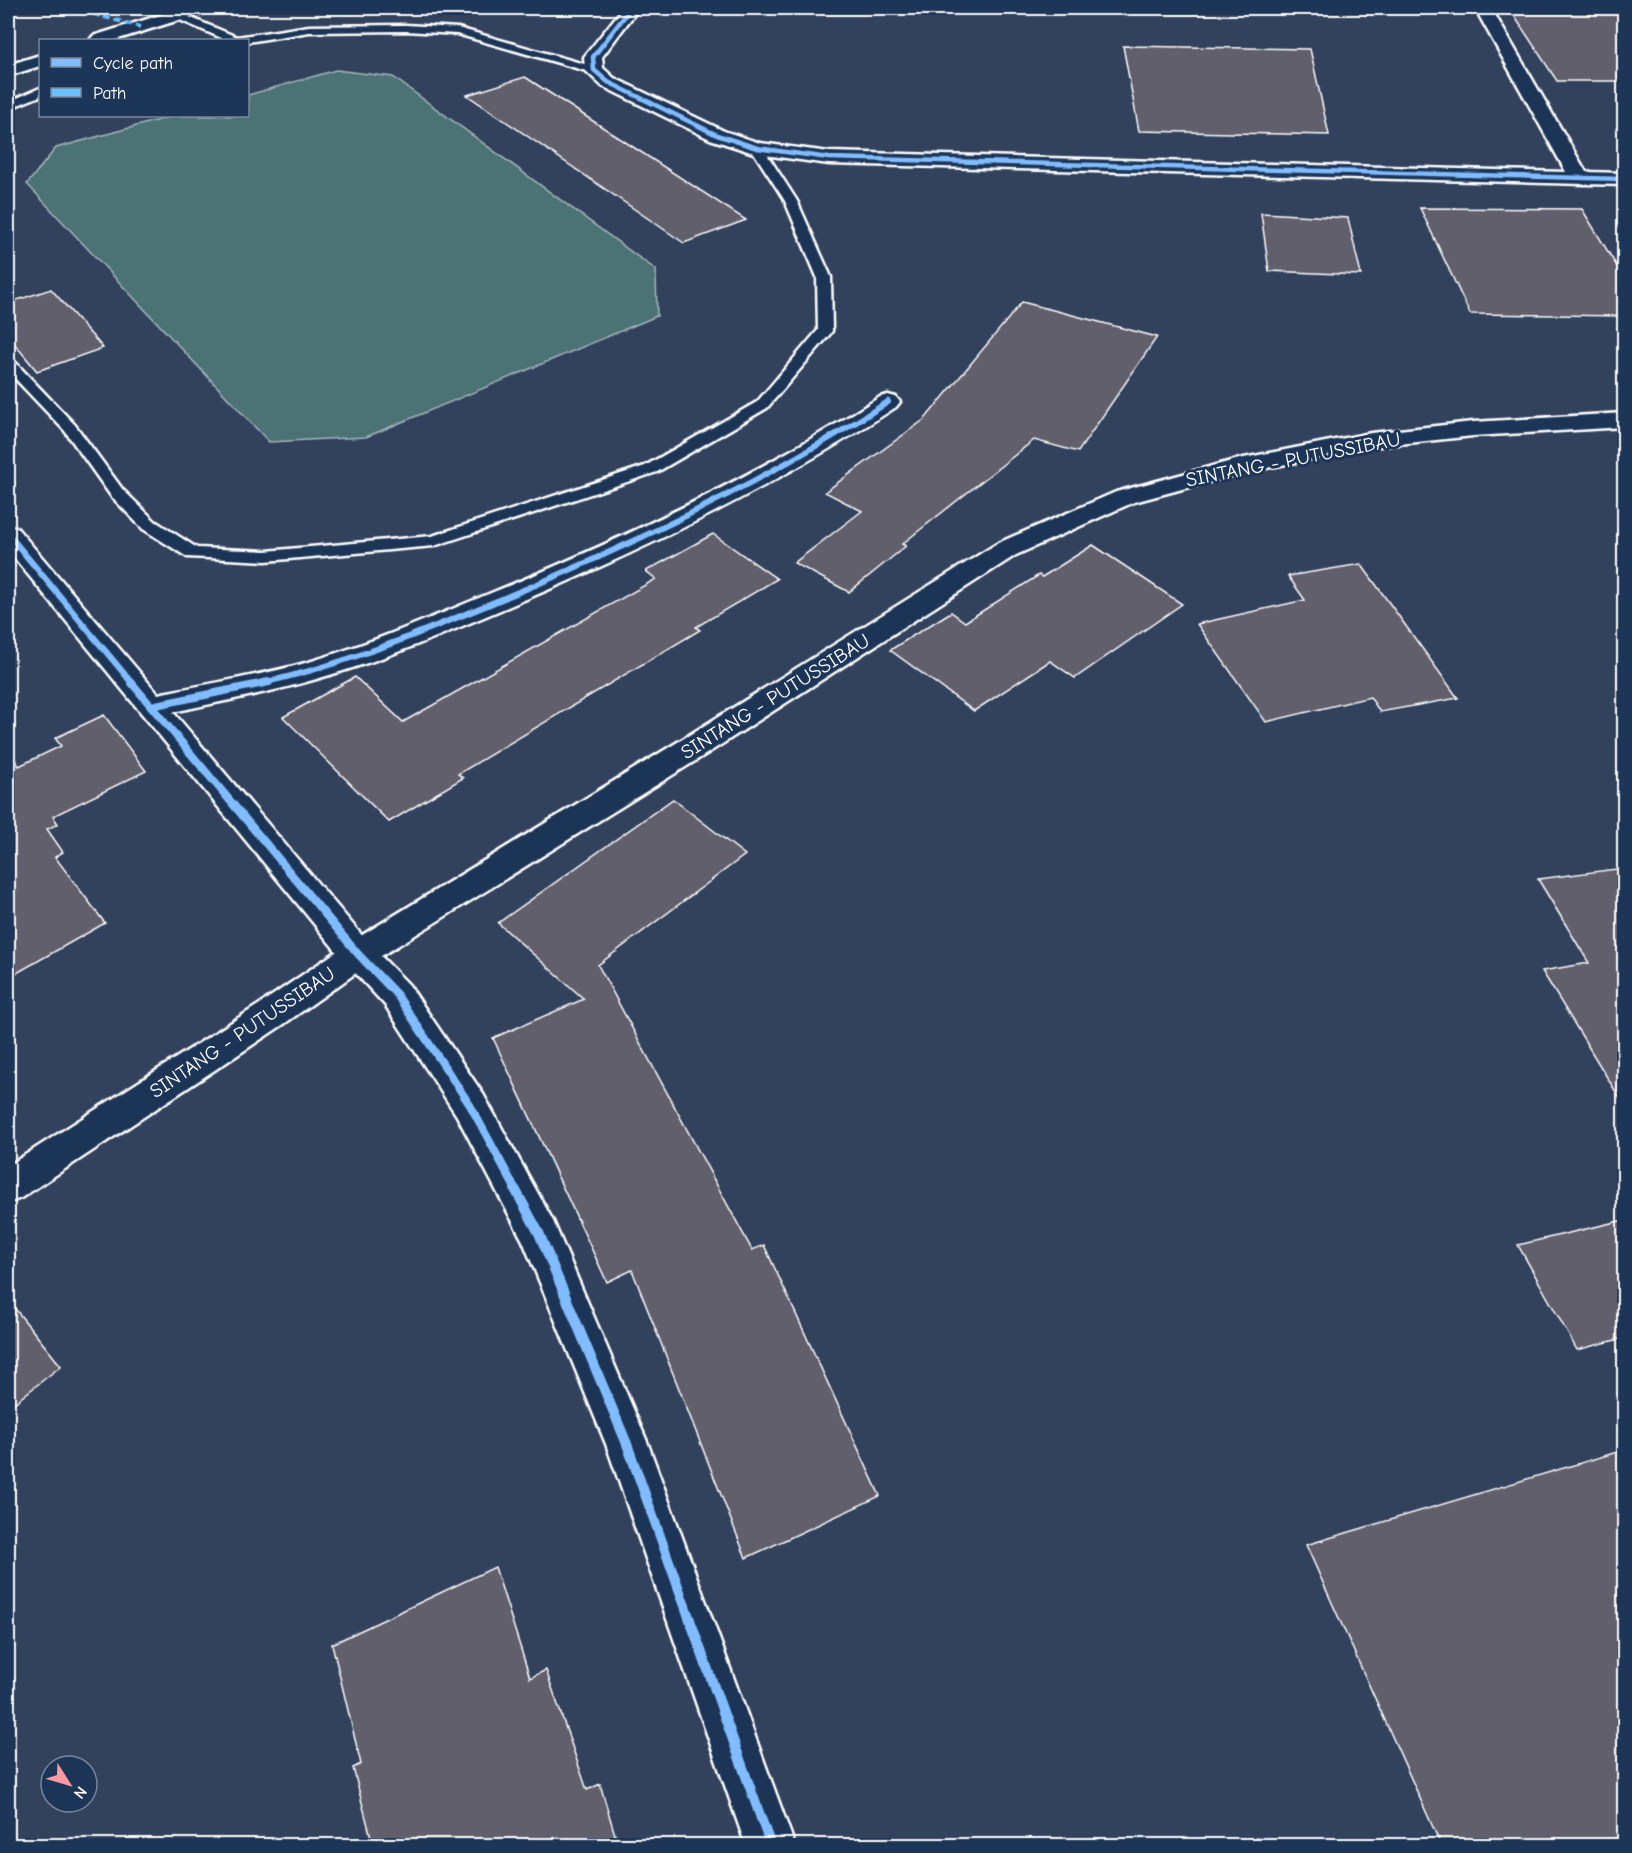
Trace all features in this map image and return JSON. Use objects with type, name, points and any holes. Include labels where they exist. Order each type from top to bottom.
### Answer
[{"type":"main road","points":[[102,39],[199,8]]},
{"type":"main road","points":[[631,8],[593,57],[594,70],[608,82],[717,135],[757,148],[829,158],[1624,179]]},
{"type":"main road","points":[[1483,8],[1580,178]]},
{"type":"main road","points":[[8,71],[39,60]]},
{"type":"main road","points":[[151,706],[335,664],[551,580],[696,513],[828,442],[888,402]]},
{"type":"main road","name":"SINTANG - PUTUSSIBAU","points":[[8,1186],[272,1014],[358,954],[697,745],[1006,549],[1125,497],[1239,466],[1371,440],[1473,429],[1624,420]]},
{"type":"main road","points":[[8,534],[358,954],[397,995],[470,1105],[539,1233],[627,1444],[771,1845]]},
{"type":"lane","points":[[177,15],[232,39]]},
{"type":"lane","points":[[244,39],[309,29],[406,23],[458,31],[594,70]]},
{"type":"lane","points":[[8,106],[39,92]]},
{"type":"lane","points":[[8,363],[70,428],[117,493],[149,525],[193,554],[266,556],[434,541],[651,469],[762,405],[825,331],[824,277],[791,201],[757,148]]},
{"type":"green space","points":[[336,70],[393,77],[656,270],[657,316],[366,437],[269,442],[27,184],[56,148],[169,117],[249,117],[249,95]]},
{"type":"building","points":[[1509,8],[1624,8],[1624,81],[1557,81]]},
{"type":"building","points":[[1123,46],[1310,49],[1329,135],[1139,131]]},
{"type":"building","points":[[525,77],[746,220],[684,243],[467,95]]},
{"type":"building","points":[[1420,208],[1582,209],[1624,278],[1624,316],[1470,314]]},
{"type":"building","points":[[1261,213],[1348,218],[1361,275],[1269,271]]},
{"type":"building","points":[[51,289],[103,348],[37,371],[8,336],[8,303]]},
{"type":"building","points":[[1022,302],[1157,337],[1078,452],[1034,440],[902,544],[906,546],[849,592],[794,563],[862,511],[825,492],[925,419]]},
{"type":"building","points":[[713,534],[777,579],[696,627],[700,630],[458,774],[463,778],[389,822],[283,717],[355,677],[403,722],[656,579],[646,571]]},
{"type":"building","points":[[1093,545],[1182,604],[1075,678],[1050,661],[974,711],[890,650],[951,612],[965,622],[1039,575],[1042,577]]},
{"type":"building","points":[[1361,564],[1458,698],[1380,712],[1370,697],[1266,722],[1197,624],[1305,600],[1288,576]]},
{"type":"building","points":[[104,715],[146,771],[53,816],[58,824],[47,829],[63,852],[55,857],[105,923],[8,978],[8,749],[19,766],[61,746],[55,738]]},
{"type":"building","points":[[673,799],[745,855],[598,965],[752,1250],[764,1245],[880,1496],[746,1558],[632,1270],[607,1282],[493,1038],[584,999],[498,923]]},
{"type":"building","points":[[1624,868],[1624,1105],[1542,971],[1589,963],[1538,879]]},
{"type":"building","points":[[1624,1220],[1624,1338],[1577,1350],[1518,1245]]},
{"type":"building","points":[[8,1300],[61,1366],[8,1408]]},
{"type":"building","points":[[1624,1450],[1624,1845],[1441,1845],[1306,1545]]},
{"type":"building","points":[[495,1567],[530,1678],[546,1670],[587,1790],[600,1784],[618,1845],[373,1845],[353,1768],[361,1764],[332,1644]]},
{"type":"marked path","points":[[72,8],[141,27]]},
{"type":"cycle path","points":[[631,8],[593,57],[594,70],[608,82],[717,135],[757,148],[829,158],[1624,179]]},
{"type":"cycle path","points":[[151,706],[314,670],[437,626],[598,558],[698,511],[795,460],[888,402]]},
{"type":"cycle path","points":[[8,534],[358,954],[397,995],[470,1105],[539,1233],[627,1444],[771,1846]]}]
